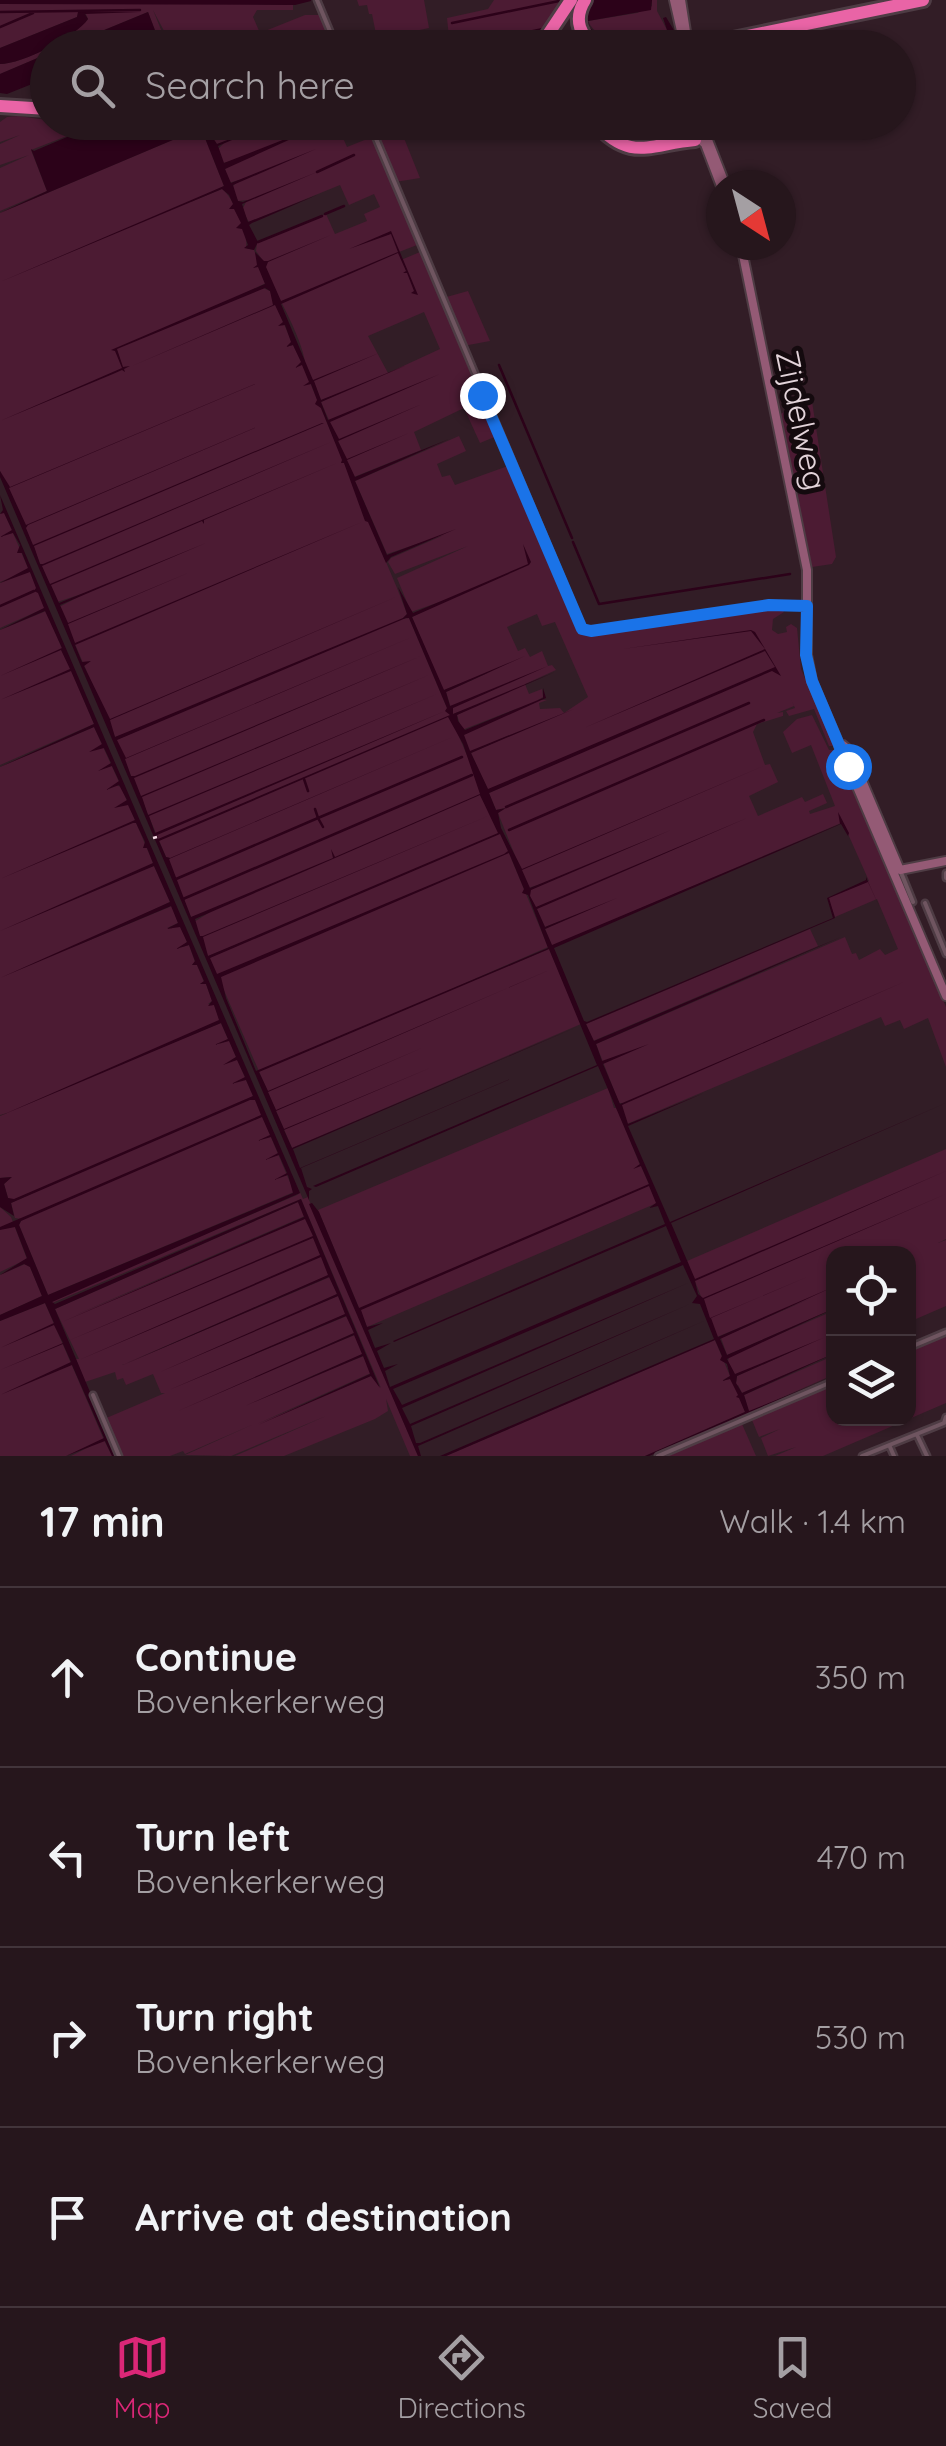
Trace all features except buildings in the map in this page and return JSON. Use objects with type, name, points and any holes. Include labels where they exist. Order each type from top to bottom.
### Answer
[{"type":"highway","points":[[551,30],[570,0]]},
{"type":"highway","points":[[581,30],[579,12],[585,0]]},
{"type":"highway","points":[[761,30],[896,0]]},
{"type":"highway","points":[[770,30],[923,0]]},
{"type":"highway","points":[[0,106],[30,108]]},
{"type":"highway","points":[[611,140],[631,149],[676,140]]},
{"type":"highway","points":[[623,140],[676,140]]},
{"type":"main road","points":[[679,0],[686,30]]},
{"type":"main road","points":[[705,140],[717,170]]},
{"type":"main road","name":"Zijdelweg","points":[[744,260],[806,570],[808,666],[837,747]]},
{"type":"main road","points":[[946,862],[900,870],[849,750],[844,745],[837,747],[946,996]]},
{"type":"street","points":[[317,0],[330,30]]},
{"type":"street","points":[[375,140],[582,629],[591,631],[769,605],[807,606]]},
{"type":"street","points":[[900,870],[913,902]]},
{"type":"street","points":[[926,902],[946,954]]},
{"type":"street","points":[[916,1345],[946,1332]]},
{"type":"street","points":[[658,1456],[826,1383]]},
{"type":"street","points":[[93,1395],[119,1456]]},
{"type":"street","points":[[862,1456],[945,1422]]},
{"type":"street","points":[[917,1435],[926,1456]]},
{"type":"street","points":[[890,1447],[894,1456]]},
{"type":"shaded area","points":[[0,0],[311,1],[295,5],[0,4]]},
{"type":"shaded area","points":[[357,0],[424,0],[429,28],[375,30],[367,5],[359,6]]},
{"type":"shaded area","points":[[494,0],[560,0],[542,30],[448,30],[447,18],[488,9]]},
{"type":"shaded area","points":[[593,0],[652,0],[651,10],[588,21],[593,30],[590,30],[585,15]]},
{"type":"shaded area","points":[[652,0],[657,0],[657,11],[667,30],[594,30],[588,21],[637,13],[652,6]]},
{"type":"shaded area","points":[[0,4],[293,5],[293,10],[257,10],[253,17],[259,30],[164,30],[153,10],[161,30],[155,30],[148,12],[104,30],[76,30],[88,19],[85,12],[45,30],[30,30],[30,36],[0,48]]},
{"type":"shaded area","points":[[78,12],[140,12],[85,14],[88,19],[76,30],[45,30],[77,17]]},
{"type":"shaded area","points":[[148,12],[155,30],[104,30]]},
{"type":"shaded area","points":[[305,15],[321,15],[328,30],[268,30]]},
{"type":"shaded area","points":[[663,18],[674,30],[667,30]]},
{"type":"shaded area","points":[[30,36],[30,57],[0,64],[0,48]]},
{"type":"shaded area","points":[[30,56],[30,61],[0,74],[0,64]]},
{"type":"shaded area","points":[[30,61],[30,85],[0,93],[0,74]]},
{"type":"shaded area","points":[[7,117],[30,118],[30,140],[57,140],[31,150],[47,191],[0,211],[0,168],[29,155],[0,165],[0,144],[20,135],[0,142],[0,122]]},
{"type":"shaded area","points":[[60,140],[173,140],[0,213],[47,191],[31,149]]},
{"type":"shaded area","points":[[173,140],[206,140],[224,186],[188,203],[222,189],[243,226],[246,248],[254,250],[266,283],[231,300],[263,288],[270,291],[292,343],[288,346],[293,345],[306,371],[301,345],[265,266],[268,261],[264,262],[256,251],[257,243],[326,214],[335,234],[367,221],[364,214],[380,207],[374,194],[349,205],[340,185],[249,222],[242,210],[247,200],[238,201],[232,187],[239,180],[229,183],[225,169],[240,159],[223,163],[217,150],[226,141],[217,144],[211,140],[344,140],[347,147],[373,140],[417,245],[399,252],[401,260],[420,252],[497,436],[480,443],[464,408],[414,432],[421,450],[354,477],[321,402],[343,392],[321,400],[306,373],[397,588],[407,614],[402,619],[409,618],[482,791],[480,795],[499,829],[548,947],[438,995],[549,949],[581,1024],[292,1148],[220,981],[220,977],[261,958],[217,975],[209,958],[275,929],[208,956],[194,922],[210,912],[191,917],[168,862],[170,858],[166,857],[135,776],[131,776],[116,740],[158,722],[115,737],[59,607],[88,592],[57,602],[0,471],[0,213]],"holes":[[[424,312],[440,349],[388,373],[368,336]]]},
{"type":"shaded area","points":[[206,140],[217,144],[232,140],[218,146],[224,163],[289,140],[225,169],[231,183],[316,149],[233,185],[238,201],[243,202],[317,172],[242,204],[248,222],[317,195],[249,225],[258,242],[254,250],[244,248],[248,245],[242,229],[236,228],[241,223],[234,209],[229,209],[233,204],[222,189],[0,282],[224,186]]},
{"type":"shaded area","points":[[377,140],[405,140],[420,178],[395,182]]},
{"type":"shaded area","points":[[391,231],[418,295],[411,293],[414,291],[407,273],[403,273],[406,271],[398,253],[281,304],[313,380],[379,353],[314,381],[321,400],[407,365],[321,402],[328,420],[440,374],[330,422],[339,439],[422,404],[338,441],[347,459],[409,433],[347,460],[355,477],[449,439],[355,481],[387,555],[456,529],[391,557],[386,563],[365,521],[321,408],[315,404],[311,384],[303,386],[309,382],[302,365],[295,368],[301,362],[293,345],[286,347],[291,342],[285,325],[278,326],[283,322],[275,305],[132,366],[273,305],[270,291],[265,288],[117,349],[123,367],[130,366],[125,372],[0,421],[122,368],[111,350],[265,284],[258,267],[253,268],[257,265],[255,252],[268,261],[331,235],[268,262],[266,267],[281,301],[398,252],[391,234],[349,249]]},
{"type":"shaded area","points":[[468,291],[490,341],[463,346],[443,298]]},
{"type":"shaded area","points":[[293,368],[9,488],[26,525],[311,404],[28,525],[33,545],[324,423],[34,546],[43,564],[331,442],[42,566],[50,584],[337,463],[204,520],[204,524],[202,521],[51,585],[59,603],[206,543],[60,605],[68,623],[188,573],[68,624],[75,643],[362,522],[75,645],[82,662],[91,661],[84,666],[110,719],[396,597],[110,720],[115,737],[403,618],[407,614],[398,587],[413,613],[528,564],[523,544],[529,565],[412,617],[444,690],[525,656],[446,692],[450,706],[548,666],[453,708],[453,714],[555,672],[457,715],[465,730],[543,698],[543,688],[546,698],[464,735],[470,751],[574,709],[471,753],[488,789],[775,667],[765,651],[584,728],[765,649],[751,631],[623,649],[751,630],[755,632],[781,676],[772,671],[489,793],[496,810],[506,808],[498,813],[501,828],[522,869],[766,765],[522,870],[530,888],[671,830],[531,890],[536,907],[747,818],[537,909],[545,927],[617,898],[545,929],[552,945],[840,824],[838,812],[848,836],[841,824],[554,948],[587,1022],[833,918],[827,898],[866,877],[879,906],[868,882],[829,898],[835,918],[586,1024],[594,1041],[841,937],[596,1044],[602,1061],[649,1044],[603,1064],[620,1104],[904,982],[622,1105],[628,1124],[704,1093],[628,1126],[670,1222],[946,1103],[671,1223],[695,1279],[946,1171],[695,1281],[703,1298],[946,1194],[704,1299],[710,1318],[807,1277],[711,1318],[718,1337],[826,1290],[720,1339],[727,1355],[826,1312],[727,1359],[735,1374],[823,1338],[737,1376],[742,1393],[826,1357],[744,1395],[749,1411],[826,1380],[645,1456],[745,1412],[730,1379],[722,1381],[730,1376],[727,1364],[720,1360],[715,1340],[440,1456],[714,1339],[700,1304],[692,1303],[697,1296],[683,1265],[393,1389],[402,1405],[688,1283],[402,1408],[410,1424],[690,1304],[411,1426],[416,1443],[420,1443],[704,1321],[418,1446],[418,1456],[309,1204],[319,1212],[359,1308],[649,1184],[641,1166],[633,1169],[640,1164],[598,1066],[313,1186],[597,1065],[549,949],[259,1072],[268,1091],[554,968],[268,1092],[276,1110],[422,1048],[276,1111],[284,1129],[430,1068],[284,1130],[292,1148],[577,1027],[293,1149],[300,1168],[588,1046],[301,1168],[307,1187],[312,1189],[309,1200],[0,471],[10,487]],"holes":[[[409,618],[445,711],[155,833],[149,816],[437,694],[148,815],[142,797],[429,675],[141,796],[134,778],[421,656],[135,776],[131,776],[125,759],[412,637],[126,758],[117,740]],[[445,711],[450,715],[158,839],[157,835]],[[448,717],[463,744],[480,794],[335,857],[331,849],[333,858],[191,917],[169,859],[455,736],[170,858],[159,841]],[[480,795],[498,833],[208,956],[203,937],[488,816],[203,936],[195,919]],[[500,834],[508,851],[217,974],[210,958]],[[509,853],[524,889],[522,893],[528,895],[548,948],[256,1071],[221,977]],[[649,1186],[656,1203],[649,1208],[658,1206],[665,1224],[393,1341],[666,1226],[681,1262],[390,1387],[385,1371],[398,1364],[384,1368],[377,1351],[391,1343],[375,1348],[368,1330],[383,1323],[367,1327],[361,1310]]]},
{"type":"shaded area","points":[[811,395],[836,557],[832,564],[812,567],[796,495],[820,490],[818,478],[811,475],[793,481],[779,415],[789,409],[808,408],[807,396]]},
{"type":"shaded area","points":[[459,436],[466,451],[437,464],[442,477],[450,475],[455,485],[511,465],[584,633],[782,607],[784,612],[773,619],[772,630],[778,634],[787,632],[786,627],[791,624],[797,628],[801,669],[834,746],[829,746],[814,709],[789,716],[786,711],[795,708],[791,699],[794,706],[777,713],[783,712],[783,716],[757,724],[753,732],[765,765],[770,764],[778,782],[749,796],[758,816],[802,797],[805,802],[823,794],[827,803],[809,811],[810,814],[835,806],[811,745],[792,753],[783,732],[797,719],[812,715],[829,750],[835,750],[946,1007],[946,1067],[928,1018],[904,1029],[900,1020],[885,1026],[881,1017],[627,1124],[620,1107],[624,1103],[619,1103],[596,1044],[845,937],[859,960],[880,949],[885,955],[898,949],[877,899],[835,917],[828,898],[869,881],[840,816],[841,823],[552,946],[545,929],[578,914],[545,927],[529,894],[548,882],[528,888],[498,813],[505,808],[496,810],[489,793],[655,720],[488,790],[471,753],[522,730],[470,752],[463,735],[521,707],[462,730],[457,715],[475,706],[453,714],[446,692],[492,671],[444,690],[412,617],[451,598],[411,612],[397,578],[468,546],[395,574],[388,562],[391,558],[444,535],[387,554],[355,481]],"holes":[[[537,614],[542,626],[555,622],[588,697],[564,713],[560,708],[540,709],[539,703],[547,700],[538,700],[543,697],[542,689],[529,694],[525,684],[556,670],[548,666],[542,651],[530,657],[525,648],[518,651],[507,627]]]},
{"type":"shaded area","points":[[0,495],[300,1193],[52,1302],[301,1199],[380,1388],[371,1376],[258,1425],[370,1374],[363,1356],[245,1406],[362,1354],[354,1335],[178,1411],[354,1333],[346,1316],[169,1390],[345,1314],[338,1296],[160,1372],[337,1294],[329,1277],[123,1365],[328,1275],[321,1257],[79,1360],[320,1255],[313,1238],[70,1340],[313,1236],[305,1219],[62,1322],[304,1217],[298,1202],[55,1309],[117,1456],[112,1456],[105,1441],[66,1456],[104,1438],[72,1365],[0,1395],[71,1362],[63,1344],[0,1370],[63,1343],[54,1325],[0,1348],[54,1323],[45,1303],[0,1321],[0,1315],[42,1296],[30,1267],[24,1264],[0,1275],[27,1258],[15,1227],[0,1227],[261,1115],[255,1100],[250,1100],[11,1203],[14,1216],[0,1207],[0,1178],[12,1177],[4,1184],[8,1198],[14,1199],[253,1096],[246,1080],[231,1084],[245,1077],[237,1060],[223,1065],[236,1057],[229,1041],[214,1045],[228,1039],[221,1023],[0,1116],[219,1020],[214,1005],[208,1006],[212,1001],[206,984],[200,984],[204,981],[197,965],[192,965],[195,961],[189,945],[176,949],[187,942],[180,927],[166,929],[178,923],[171,906],[0,978],[170,902],[154,866],[0,931],[153,863],[133,823],[0,879],[135,820],[128,805],[114,808],[127,800],[119,785],[106,790],[119,781],[112,766],[98,771],[111,763],[104,748],[89,752],[102,744],[94,727],[0,767],[94,724],[71,671],[0,700],[70,669],[61,650],[0,676],[62,648],[45,611],[0,630],[44,608],[34,591],[30,572],[0,583],[28,568],[22,553],[17,553],[20,545],[13,533],[0,537],[12,530],[4,513],[0,514]],"holes":[[[262,1117],[270,1135],[257,1141],[271,1137],[278,1153],[265,1160],[279,1155],[287,1173],[274,1180],[288,1175],[293,1193],[48,1295],[19,1225],[21,1221]]]},
{"type":"shaded area","points":[[4,512],[28,568],[26,572],[30,572],[45,608],[0,628],[0,583],[20,574],[0,582],[0,514]]},
{"type":"shaded area","points":[[46,611],[94,724],[0,765],[0,630]]},
{"type":"shaded area","points":[[94,727],[153,863],[148,868],[154,866],[170,902],[73,947],[172,906],[178,923],[167,928],[180,926],[187,942],[182,947],[189,945],[195,962],[192,965],[197,965],[204,982],[200,984],[206,984],[212,1001],[208,1004],[214,1005],[220,1021],[126,1062],[221,1023],[228,1039],[219,1044],[229,1040],[236,1057],[230,1061],[237,1059],[253,1096],[250,1099],[255,1099],[294,1192],[48,1295],[19,1225],[22,1219],[15,1218],[11,1203],[84,1170],[13,1200],[8,1198],[4,1184],[11,1177],[0,1178],[0,1116],[7,1113],[0,1115],[0,767]]},
{"type":"shaded area","points":[[810,929],[818,946],[593,1041],[586,1024]]},
{"type":"shaded area","points":[[608,1088],[640,1165],[637,1166],[641,1166],[657,1203],[367,1327],[318,1210]]},
{"type":"shaded area","points":[[946,1149],[946,1239],[938,1243],[946,1240],[946,1306],[916,1319],[916,1246],[826,1246],[826,1312],[727,1355],[721,1338],[809,1299],[717,1337],[687,1261]]},
{"type":"shaded area","points":[[294,1179],[303,1199],[308,1197],[418,1456],[410,1456],[386,1399],[388,1411],[375,1419],[284,1456],[235,1456],[326,1416],[231,1456],[185,1455],[254,1424],[185,1454],[183,1451],[170,1456],[120,1456],[104,1419],[165,1393],[161,1393],[153,1374],[126,1385],[123,1378],[117,1380],[115,1372],[85,1382],[79,1359],[55,1309],[298,1202],[305,1216],[73,1316],[306,1218],[329,1275],[122,1365],[330,1277],[337,1294],[299,1312],[338,1296],[346,1314],[235,1362],[347,1316],[354,1333],[300,1357],[355,1335],[363,1354],[298,1382],[364,1356],[371,1373],[257,1424],[371,1376],[381,1388],[301,1199],[52,1303],[53,1299],[297,1195],[300,1193]]},
{"type":"shaded area","points":[[0,1207],[11,1217],[27,1259],[0,1272]]},
{"type":"shaded area","points":[[25,1264],[30,1267],[42,1296],[0,1315],[0,1275]]},
{"type":"shaded area","points":[[45,1303],[112,1456],[71,1456],[101,1441],[66,1456],[0,1456],[0,1321]]},
{"type":"shaded area","points":[[826,1314],[826,1357],[742,1393],[735,1386],[745,1412],[645,1456],[446,1456],[715,1340],[730,1376],[723,1380],[730,1379],[736,1384],[737,1376],[800,1348],[735,1375],[729,1356]]},
{"type":"shaded area","points":[[946,1336],[946,1403],[916,1416],[916,1349]]},
{"type":"shaded area","points":[[826,1359],[826,1378],[749,1412],[744,1395]]},
{"type":"shaded area","points":[[826,1388],[826,1426],[893,1426],[823,1456],[775,1456],[796,1447],[768,1456],[761,1438],[780,1429],[759,1437],[752,1420]]},
{"type":"shaded area","points":[[742,1424],[756,1456],[668,1456]]},
{"type":"waterway","points":[[452,23],[559,1]]},
{"type":"waterway","points":[[0,12],[140,10]]},
{"type":"waterway","points":[[0,27],[33,13]]},
{"type":"waterway","points":[[538,30],[543,29]]},
{"type":"waterway","points":[[317,172],[354,155]]},
{"type":"waterway","points":[[325,214],[344,206]]},
{"type":"waterway","points":[[258,242],[322,216]]},
{"type":"waterway","points":[[499,365],[572,538]]},
{"type":"waterway","points":[[573,542],[599,604],[790,574]]},
{"type":"waterway","points":[[0,606],[34,591]]},
{"type":"waterway","points":[[506,807],[749,703]]},
{"type":"waterway","points":[[509,830],[764,720]]},
{"type":"waterway","points":[[323,827],[318,818],[462,757]]},
{"type":"waterway","points":[[183,899],[472,775]]},
{"type":"waterway","points":[[304,779],[308,791]]},
{"type":"waterway","points":[[176,879],[318,818],[315,809]]},
{"type":"ferry route","points":[[153,838],[157,837]]},
{"type":"route","points":[[482,395],[582,629],[591,631],[769,605],[807,606],[806,655],[812,681],[848,766]]}]
